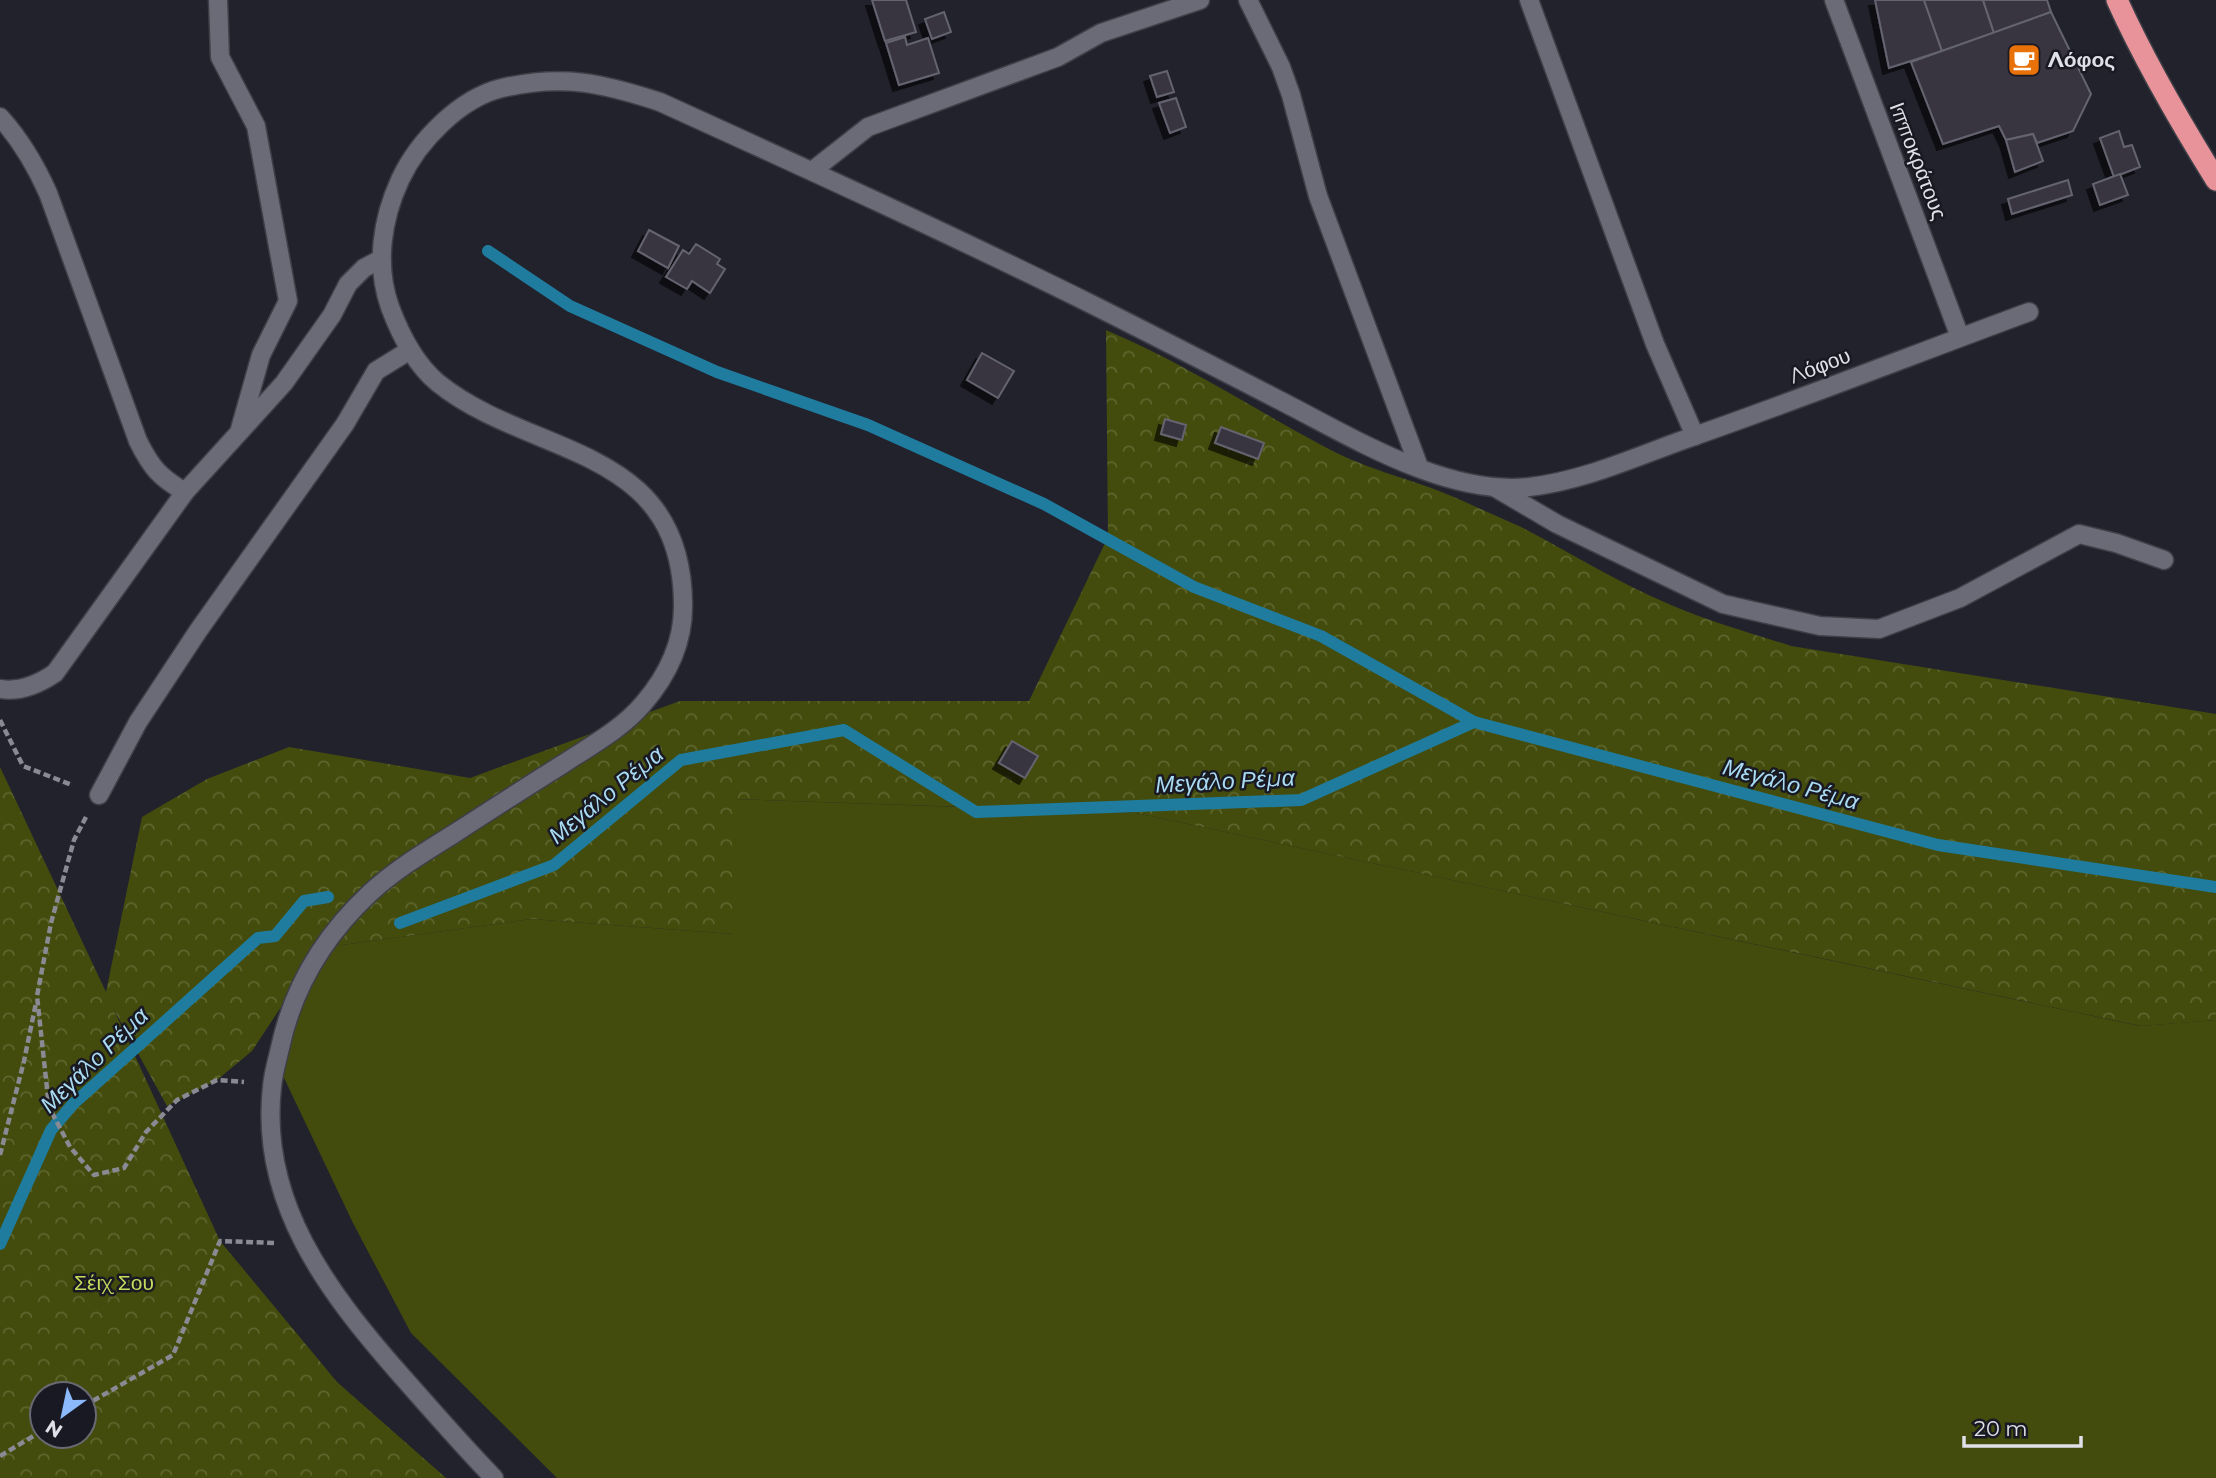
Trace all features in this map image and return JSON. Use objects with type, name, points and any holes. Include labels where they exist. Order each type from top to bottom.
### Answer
[{"type":"highway","points":[[2118,0],[2132,32],[2216,180]]},
{"type":"street","points":[[218,0],[220,57],[256,126],[288,301],[261,355],[239,435]]},
{"type":"street","points":[[812,171],[868,127],[1058,57],[1101,33],[1200,0]]},
{"type":"street","points":[[1248,0],[1280,67],[1318,196],[1419,467]]},
{"type":"street","points":[[1529,0],[1655,344],[1695,436]]},
{"type":"street","name":"Ιπποκράτους","points":[[1834,0],[1961,337]]},
{"type":"street","points":[[494,1478],[354,1322],[326,1282],[303,1244],[285,1199],[270,1124],[272,1085],[285,1025],[301,984],[327,940],[345,918],[398,869],[603,738],[641,707],[668,670],[683,625],[683,582],[673,544],[658,513],[629,481],[599,462],[498,418],[433,380],[410,350],[396,324],[385,293],[381,259],[386,214],[402,176],[423,142],[454,113],[493,90],[534,81],[576,80],[621,89],[660,102],[1092,304],[1366,444],[1419,467],[1455,479],[1494,487],[1557,524],[1723,604],[1820,626],[1879,629],[1961,598],[2079,534],[2164,559]]},
{"type":"street","points":[[0,117],[19,138],[43,183],[138,441],[147,459],[163,478],[185,492]]},
{"type":"street","points":[[0,689],[14,690],[39,683],[55,673],[185,492],[284,383],[308,351],[348,284],[364,268],[381,259]]},
{"type":"street","name":"Λόφου","points":[[1494,487],[1529,487],[1574,479],[2029,312]]},
{"type":"street","points":[[99,795],[138,722],[198,631],[345,424],[376,371],[410,350]]},
{"type":"path","points":[[0,720],[23,766],[99,795],[74,840],[51,923],[24,1061],[0,1155]]},
{"type":"path","points":[[37,996],[50,1107],[70,1147],[94,1175],[124,1168],[146,1132],[177,1100],[217,1080],[272,1085]]},
{"type":"path","points":[[98,1398],[173,1355],[220,1241],[303,1244]]},
{"type":"path","points":[[0,1456],[28,1439]]},
{"type":"green space","name":"Σέιχ Σου","points":[[1106,330],[1189,371],[1341,455],[1507,520],[1632,587],[1716,622],[1791,646],[2216,714],[2216,1020],[2141,1026],[1136,813],[736,799],[734,934],[531,919],[320,948],[252,1051],[217,1080],[167,1106],[113,1008],[220,1241],[337,1382],[446,1478],[0,1478],[0,767],[106,992],[142,817],[207,779],[289,747],[470,778],[680,701],[1029,701],[1108,537]]},
{"type":"green space","points":[[735,799],[1136,813],[2140,1026],[2216,1020],[2216,1478],[557,1478],[411,1333],[353,1223],[276,1061],[320,948],[531,919],[733,934]]},
{"type":"building","points":[[872,0],[906,0],[916,32],[885,41]]},
{"type":"building","points":[[1875,0],[1924,0],[1942,51],[1889,68]]},
{"type":"building","points":[[1924,0],[1983,0],[1994,33],[1942,51]]},
{"type":"building","points":[[1983,0],[2047,0],[2051,12],[1994,33]]},
{"type":"building","points":[[944,12],[951,32],[932,39],[925,19]]},
{"type":"building","points":[[2051,12],[2091,94],[2073,131],[2037,143],[2033,134],[2006,140],[1999,126],[1943,144],[1911,62]]},
{"type":"building","points":[[905,37],[907,45],[928,38],[939,73],[899,85],[886,43]]},
{"type":"building","points":[[1167,71],[1174,92],[1157,97],[1150,76]]},
{"type":"building","points":[[1176,98],[1186,127],[1170,133],[1159,103]]},
{"type":"building","points":[[2119,131],[2124,147],[2132,145],[2140,167],[2114,177],[2100,138]]},
{"type":"building","points":[[2033,134],[2043,161],[2015,172],[2006,140]]},
{"type":"building","points":[[2120,174],[2128,195],[2100,205],[2093,184]]},
{"type":"building","points":[[2068,180],[2072,195],[2012,214],[2008,199]]},
{"type":"building","points":[[649,230],[679,246],[668,268],[638,251]]},
{"type":"building","points":[[696,244],[720,259],[717,264],[725,269],[710,293],[692,281],[687,289],[666,277],[683,250],[689,254]]},
{"type":"building","points":[[982,353],[1014,371],[998,398],[967,380]]},
{"type":"building","points":[[1165,419],[1186,425],[1182,440],[1161,434]]},
{"type":"building","points":[[1221,427],[1264,443],[1258,459],[1215,443]]},
{"type":"building","points":[[1012,741],[1038,756],[1025,778],[999,763]]},
{"type":"waterway","points":[[488,251],[570,306],[717,372],[868,425],[1044,504],[1194,587],[1321,636],[1474,722]]},
{"type":"waterway","name":"Μεγάλο Ρέμα","points":[[400,923],[554,865],[681,760],[844,730],[976,812],[1301,800],[1474,722],[1938,845],[2216,887]]},
{"type":"waterway","name":"Μεγάλο Ρέμα","points":[[0,1244],[51,1130],[73,1104],[258,938],[275,936],[304,901],[328,897]]},
{"type":"place","name":"Λόφος","points":[[2024,60]]}]
